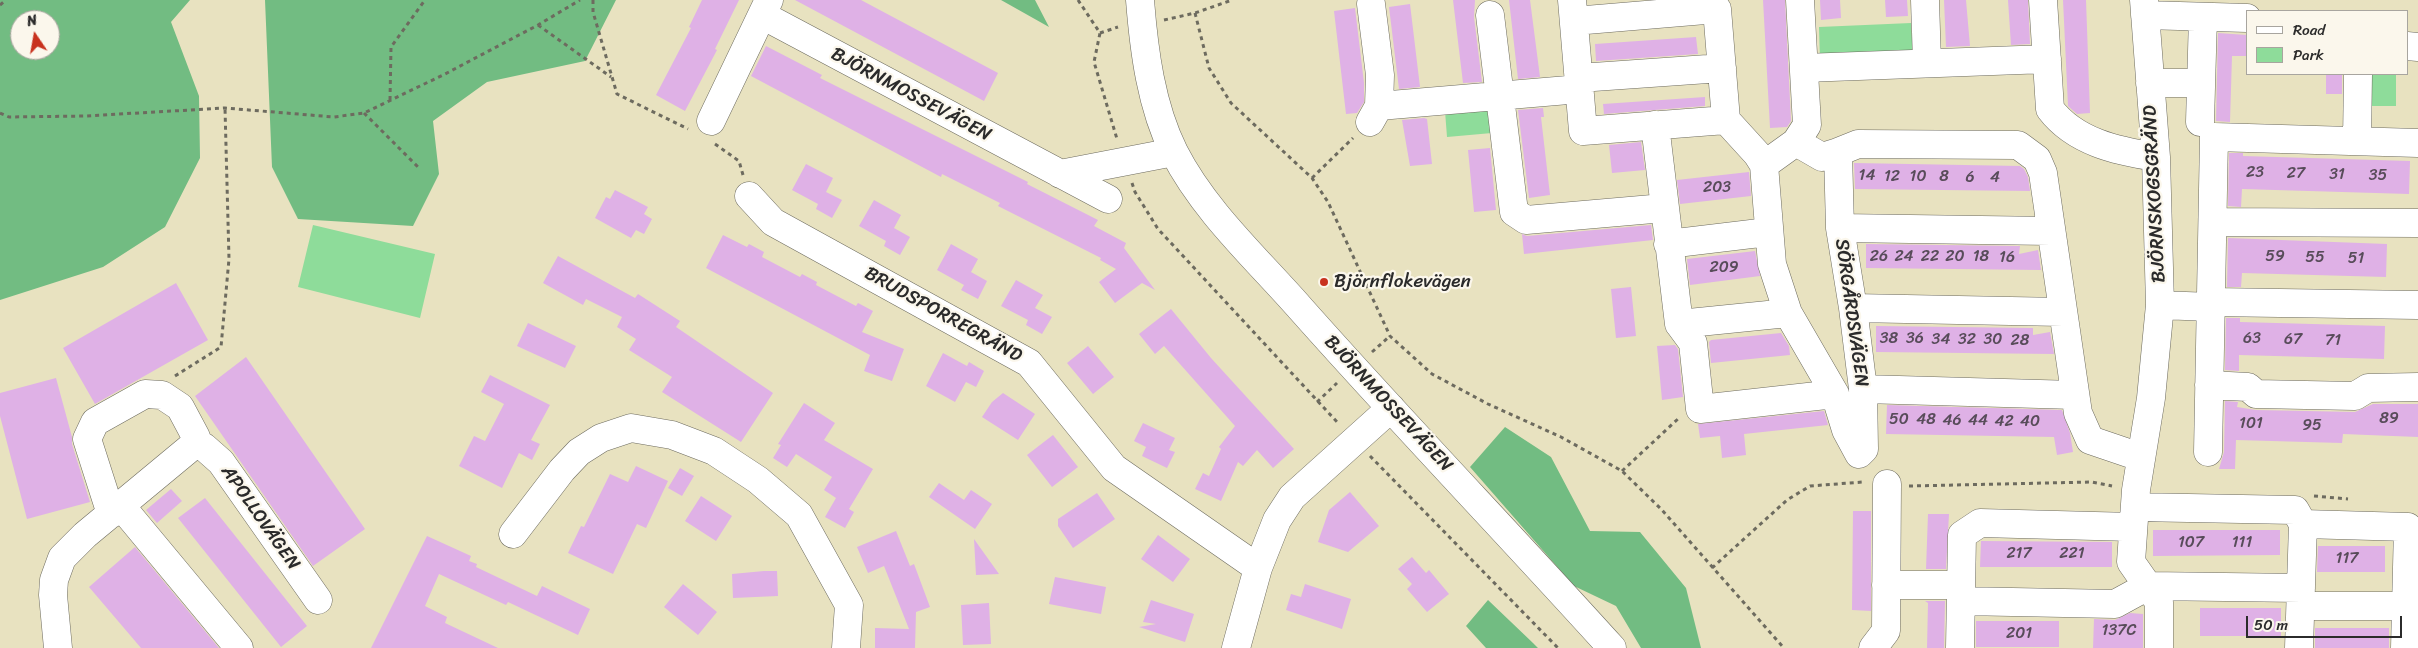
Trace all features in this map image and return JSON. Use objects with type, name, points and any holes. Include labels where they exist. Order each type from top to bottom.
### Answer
[{"type":"street","name":"BJÖRNMOSSEVÄGEN","points":[[1140,0],[1146,51],[1158,112],[1174,152],[1204,200],[1391,408],[1612,648]]},
{"type":"street","points":[[1726,120],[1583,131],[1573,10],[1717,9],[1726,120],[1757,154],[1764,165],[1796,142],[1807,125],[1800,0]]},
{"type":"street","points":[[1925,0],[1927,63]]},
{"type":"street","points":[[2043,0],[2050,109],[2058,119],[2078,135],[2125,152],[2156,157]]},
{"type":"street","points":[[1372,4],[1380,75],[1374,114],[1579,84],[1722,68]]},
{"type":"street","name":"BJÖRNMOSSEVÄGEN","points":[[706,132],[766,8],[1060,174],[1108,199]]},
{"type":"street","name":"BJÖRNSKOGSGRÄND","points":[[2159,648],[2159,602],[2131,562],[2134,508],[2140,457],[2151,398],[2160,305],[2156,157],[2145,8],[2203,17],[2246,18]]},
{"type":"street","points":[[1490,15],[1514,212],[1526,220],[1664,208]]},
{"type":"street","points":[[2203,17],[2201,84],[2207,130],[2213,222],[2208,452]]},
{"type":"street","points":[[1804,68],[2047,59]]},
{"type":"street","points":[[2357,141],[2358,75]]},
{"type":"street","name":"BJÖRNSKOGSGRÄND","points":[[2150,83],[2201,84]]},
{"type":"street","points":[[1655,126],[1679,324],[1693,343],[1700,409]]},
{"type":"street","points":[[2207,130],[2357,141],[2418,143]]},
{"type":"street","points":[[1796,142],[1822,157],[1858,144],[2018,146],[2037,159],[2043,173],[2078,413],[2090,440],[2140,457]]},
{"type":"street","points":[[1060,174],[1174,152]]},
{"type":"street","name":"SÖRGÅRDSVÄGEN","points":[[1764,165],[1772,264],[1788,313],[1835,394],[1846,430],[1859,454],[1864,449],[1863,389],[1853,308],[1840,228],[1838,152]]},
{"type":"street","name":"BRUDSPORREGRÄND","points":[[749,196],[773,222],[1029,363],[1114,468],[1258,568]]},
{"type":"street","points":[[2213,222],[2418,224]]},
{"type":"street","points":[[1840,228],[2051,231]]},
{"type":"street","points":[[1668,244],[1768,232]]},
{"type":"street","name":"BJÖRNSKOGSGRÄND","points":[[2160,305],[2418,305]]},
{"type":"street","points":[[1853,308],[2063,312]]},
{"type":"street","points":[[1679,324],[1788,313]]},
{"type":"street","points":[[2209,385],[2248,387],[2256,394],[2355,396],[2368,388],[2418,388]]},
{"type":"street","points":[[1863,389],[2076,395]]},
{"type":"street","points":[[58,648],[52,595],[54,580],[62,558],[69,549],[116,510],[196,443],[196,437],[180,406],[162,395],[145,394],[95,422],[87,439],[116,510],[239,648]]},
{"type":"street","name":"SÖRGÅRDSVÄGEN","points":[[1700,409],[1835,394]]},
{"type":"street","points":[[1236,648],[1258,568],[1277,520],[1292,497],[1391,408]]},
{"type":"street","points":[[514,534],[562,470],[579,452],[601,438],[631,428],[672,435],[714,451],[758,480],[799,515],[849,605],[846,648]]},
{"type":"street","name":"APOLLOVÄGEN","points":[[196,443],[204,446],[221,462],[318,600]]},
{"type":"street","points":[[1873,648],[1886,631],[1887,484]]},
{"type":"street","points":[[1960,648],[1962,534],[1980,523],[2134,508],[2295,510],[2303,524],[2299,648]]},
{"type":"street","points":[[2303,524],[2408,516],[2405,648]]},
{"type":"street","points":[[1886,585],[1961,593],[2115,604],[2148,586],[2406,606]]},
{"type":"path","points":[[0,5],[6,0]]},
{"type":"path","points":[[390,100],[391,47],[425,0]]},
{"type":"path","points":[[0,113],[9,116],[85,116],[225,108],[334,117],[364,113],[538,26],[580,0]]},
{"type":"path","points":[[593,0],[593,12],[617,94],[706,132],[739,161],[749,196]]},
{"type":"path","points":[[1078,0],[1100,33],[1094,62],[1135,192],[1158,229],[1316,402],[1558,648]]},
{"type":"path","points":[[1195,13],[1209,68],[1230,103],[1312,178],[1332,211],[1390,336],[1432,374],[1488,404],[1561,438],[1622,471],[1662,509],[1784,648]]},
{"type":"path","points":[[538,26],[612,78]]},
{"type":"path","points":[[145,394],[221,347],[229,259],[225,108]]},
{"type":"path","points":[[364,113],[419,168]]},
{"type":"path","points":[[1312,178],[1374,114]]},
{"type":"path","points":[[1622,471],[1683,414],[1700,409]]},
{"type":"path","points":[[1712,568],[1787,500],[1810,486],[1858,482],[1887,484],[2092,482],[2134,508]]},
{"type":"path","points":[[2313,496],[2351,500]]},
{"type":"green space","points":[[0,0],[190,0],[171,22],[199,96],[200,158],[165,227],[103,267],[0,300]]},
{"type":"green space","points":[[265,0],[616,0],[585,61],[487,82],[433,121],[439,174],[413,226],[298,219],[272,167]]},
{"type":"green space","points":[[1001,0],[1035,0],[1049,27]]},
{"type":"green space","points":[[1911,23],[1913,57],[1820,61],[1819,27]]},
{"type":"green space","points":[[2368,75],[2396,75],[2396,106],[2368,106]]},
{"type":"green space","points":[[1490,108],[1492,133],[1447,137],[1445,111]]},
{"type":"green space","points":[[313,225],[435,254],[420,318],[298,287]]},
{"type":"green space","points":[[1505,427],[1551,457],[1590,531],[1640,532],[1686,588],[1701,648],[1641,648],[1616,606],[1574,586],[1470,467]]},
{"type":"green space","points":[[1488,600],[1538,648],[1486,648],[1466,626]]},
{"type":"building","points":[[702,0],[739,0],[715,49],[717,50],[685,111],[656,95],[691,28],[689,27]]},
{"type":"building","points":[[795,0],[861,0],[998,73],[984,101]]},
{"type":"building","points":[[1453,0],[1475,0],[1474,17],[1482,82],[1463,83]]},
{"type":"building","points":[[1509,0],[1530,0],[1540,77],[1518,79]]},
{"type":"building","points":[[1763,0],[1785,0],[1791,121],[1787,127],[1770,128]]},
{"type":"building","points":[[1820,0],[1840,0],[1841,18],[1821,20]]},
{"type":"building","points":[[1885,0],[1907,0],[1908,16],[1886,17]]},
{"type":"building","points":[[1944,0],[1966,0],[1970,46],[1946,47]]},
{"type":"building","points":[[2008,0],[2028,0],[2030,44],[2011,45]]},
{"type":"building","points":[[2063,0],[2086,0],[2090,113],[2077,114],[2068,106]]},
{"type":"building","points":[[1410,4],[1420,87],[1399,89],[1389,7]]},
{"type":"building","points":[[1355,8],[1364,83],[1364,102],[1357,113],[1346,114],[1334,11]]},
{"type":"building","points":[[2218,33],[2246,35],[2246,56],[2232,56],[2230,122],[2216,121]]},
{"type":"building","points":[[1696,37],[1698,54],[1596,61],[1595,44]]},
{"type":"building","points":[[766,46],[822,75],[820,78],[1028,182],[1027,184],[1098,220],[1094,226],[1126,243],[1124,248],[1155,290],[1142,283],[1115,303],[1099,282],[1116,269],[1100,260],[1101,258],[998,206],[1000,203],[942,174],[941,177],[751,76]]},
{"type":"building","points":[[2326,75],[2342,75],[2342,94],[2326,94]]},
{"type":"building","points":[[1705,97],[1705,106],[1604,114],[1603,104]]},
{"type":"building","points":[[1543,108],[1544,117],[1541,117],[1550,195],[1529,198],[1518,110]]},
{"type":"building","points":[[1427,119],[1432,164],[1410,166],[1402,120]]},
{"type":"building","points":[[1641,142],[1645,170],[1612,173],[1609,145]]},
{"type":"building","points":[[1490,148],[1496,210],[1474,212],[1468,150]]},
{"type":"building","points":[[2229,153],[2243,153],[2243,156],[2410,161],[2409,194],[2242,189],[2241,207],[2228,206]]},
{"type":"building","points":[[1854,163],[2020,166],[2028,177],[2030,191],[1855,189]]},
{"type":"building","points":[[806,164],[833,178],[826,192],[842,200],[832,218],[816,209],[818,204],[792,190]]},
{"type":"building","points":[[1749,172],[1751,196],[1680,204],[1677,180]]},
{"type":"building","points":[[615,190],[648,207],[644,214],[652,219],[644,234],[636,230],[631,238],[595,218],[606,197],[610,199]]},
{"type":"building","points":[[874,200],[901,215],[894,228],[910,237],[900,255],[884,246],[886,241],[859,226]]},
{"type":"building","points":[[1651,225],[1653,240],[1524,254],[1522,234],[1527,236]]},
{"type":"building","points":[[723,235],[747,247],[749,244],[764,252],[762,257],[800,277],[802,274],[817,282],[816,285],[856,306],[858,303],[873,311],[862,332],[904,349],[892,381],[864,371],[870,355],[706,268]]},
{"type":"building","points":[[2228,238],[2387,244],[2386,277],[2242,273],[2241,287],[2227,287]]},
{"type":"building","points":[[951,244],[978,259],[971,272],[987,281],[978,299],[961,290],[964,285],[937,270]]},
{"type":"building","points":[[1866,244],[2020,246],[2019,254],[2038,250],[2041,270],[1866,268]]},
{"type":"building","points":[[1755,251],[1760,276],[1690,285],[1687,259]]},
{"type":"building","points":[[558,256],[635,298],[638,294],[680,321],[676,327],[773,393],[741,442],[662,392],[672,377],[629,350],[636,339],[617,327],[622,317],[586,299],[583,305],[543,283]]},
{"type":"building","points":[[1016,280],[1043,295],[1035,308],[1052,317],[1042,334],[1026,325],[1028,320],[1001,306]]},
{"type":"building","points":[[176,283],[208,340],[95,404],[63,348]]},
{"type":"building","points":[[1631,287],[1636,336],[1616,338],[1611,289]]},
{"type":"building","points":[[1171,309],[1211,358],[1294,449],[1273,468],[1257,450],[1243,466],[1238,462],[1221,501],[1195,489],[1203,473],[1209,476],[1221,449],[1219,447],[1235,426],[1164,346],[1155,354],[1139,334]]},
{"type":"building","points":[[2226,318],[2240,318],[2240,322],[2385,326],[2384,359],[2239,355],[2239,371],[2225,370]]},
{"type":"building","points":[[528,323],[576,346],[565,368],[517,346]]},
{"type":"building","points":[[1876,326],[2033,328],[2033,335],[2050,332],[2054,354],[1876,352]]},
{"type":"building","points":[[1781,333],[1789,346],[1790,355],[1711,363],[1709,342],[1711,340]]},
{"type":"building","points":[[1675,345],[1678,349],[1683,397],[1662,400],[1657,346]]},
{"type":"building","points":[[1088,346],[1114,377],[1093,394],[1067,363]]},
{"type":"building","points":[[943,353],[967,366],[969,362],[984,371],[976,387],[966,382],[955,402],[926,386]]},
{"type":"building","points":[[246,357],[365,529],[313,566],[195,396]]},
{"type":"building","points":[[490,375],[550,405],[531,440],[540,444],[532,460],[519,453],[502,488],[459,466],[474,436],[485,441],[504,404],[481,392]]},
{"type":"building","points":[[56,378],[72,437],[72,444],[90,502],[27,519],[0,416],[0,393]]},
{"type":"building","points":[[1003,393],[1035,414],[1018,440],[982,417],[992,402]]},
{"type":"building","points":[[2225,401],[2238,402],[2237,407],[2256,410],[2355,412],[2373,404],[2418,404],[2418,437],[2343,434],[2342,443],[2236,440],[2235,469],[2219,469],[2224,452]]},
{"type":"building","points":[[804,403],[835,423],[824,440],[873,469],[849,509],[854,512],[845,528],[825,517],[836,498],[824,490],[832,477],[796,454],[787,467],[773,458],[781,445],[778,444]]},
{"type":"building","points":[[1887,405],[2062,410],[2070,433],[2073,452],[2057,455],[2054,437],[1886,434]]},
{"type":"building","points":[[1824,411],[1828,425],[1744,434],[1746,455],[1722,458],[1720,436],[1700,438],[1698,424]]},
{"type":"building","points":[[1143,423],[1175,438],[1169,450],[1175,452],[1167,468],[1142,456],[1146,447],[1134,441]]},
{"type":"building","points":[[1053,435],[1078,467],[1052,487],[1027,455]]},
{"type":"building","points":[[636,466],[668,481],[646,528],[637,524],[613,574],[568,553],[581,526],[584,527],[610,474],[628,482]]},
{"type":"building","points":[[680,468],[694,476],[682,496],[668,488]]},
{"type":"building","points":[[939,483],[964,500],[971,490],[992,504],[975,529],[929,497]]},
{"type":"building","points":[[171,489],[182,501],[157,523],[146,510]]},
{"type":"building","points":[[1350,492],[1379,526],[1348,552],[1318,542],[1329,510]]},
{"type":"building","points":[[1097,493],[1115,519],[1073,548],[1058,526],[1058,519]]},
{"type":"building","points":[[701,496],[732,516],[716,541],[685,521]]},
{"type":"building","points":[[205,498],[307,626],[281,647],[178,518]]},
{"type":"building","points":[[1853,511],[1871,511],[1871,611],[1852,610]]},
{"type":"building","points":[[1928,514],[1949,514],[1946,569],[1926,569]]},
{"type":"building","points":[[2153,530],[2280,530],[2280,555],[2153,556]]},
{"type":"building","points":[[896,531],[910,566],[914,564],[930,607],[916,612],[915,648],[875,648],[875,628],[909,629],[884,566],[868,573],[857,547]]},
{"type":"building","points":[[1158,535],[1190,559],[1173,582],[1141,559]]},
{"type":"building","points":[[427,536],[471,556],[469,561],[477,564],[476,567],[537,596],[542,586],[590,609],[578,635],[508,602],[506,605],[439,574],[425,606],[447,617],[445,623],[498,648],[371,648]]},
{"type":"building","points":[[974,539],[999,574],[976,575]]},
{"type":"building","points":[[1981,541],[2112,542],[2112,567],[1980,567]]},
{"type":"building","points":[[2318,546],[2385,546],[2385,572],[2317,572]]},
{"type":"building","points":[[135,547],[219,648],[141,648],[89,587]]},
{"type":"building","points":[[1412,557],[1426,573],[1429,570],[1449,594],[1427,612],[1407,589],[1412,584],[1398,569]]},
{"type":"building","points":[[777,571],[778,596],[733,598],[732,574]]},
{"type":"building","points":[[1055,577],[1106,587],[1101,614],[1049,604]]},
{"type":"building","points":[[683,584],[717,612],[698,635],[664,607]]},
{"type":"building","points":[[1305,584],[1351,599],[1342,629],[1286,610],[1291,594],[1301,597]]},
{"type":"building","points":[[1151,600],[1194,614],[1185,642],[1139,627],[1156,624],[1143,622]]},
{"type":"building","points":[[1925,601],[1945,601],[1944,648],[1927,648],[1928,603]]},
{"type":"building","points":[[989,603],[991,644],[963,645],[961,605]]},
{"type":"building","points":[[2200,608],[2281,608],[2281,636],[2200,636]]},
{"type":"building","points":[[2130,613],[2143,614],[2143,648],[2093,648],[2094,619],[2115,620]]},
{"type":"building","points":[[1976,621],[2059,621],[2059,647],[1976,647]]},
{"type":"building","points":[[2315,628],[2389,628],[2389,648],[2315,648]]},
{"type":"place","name":"Björnflokevägen","points":[[1324,282]]}]
